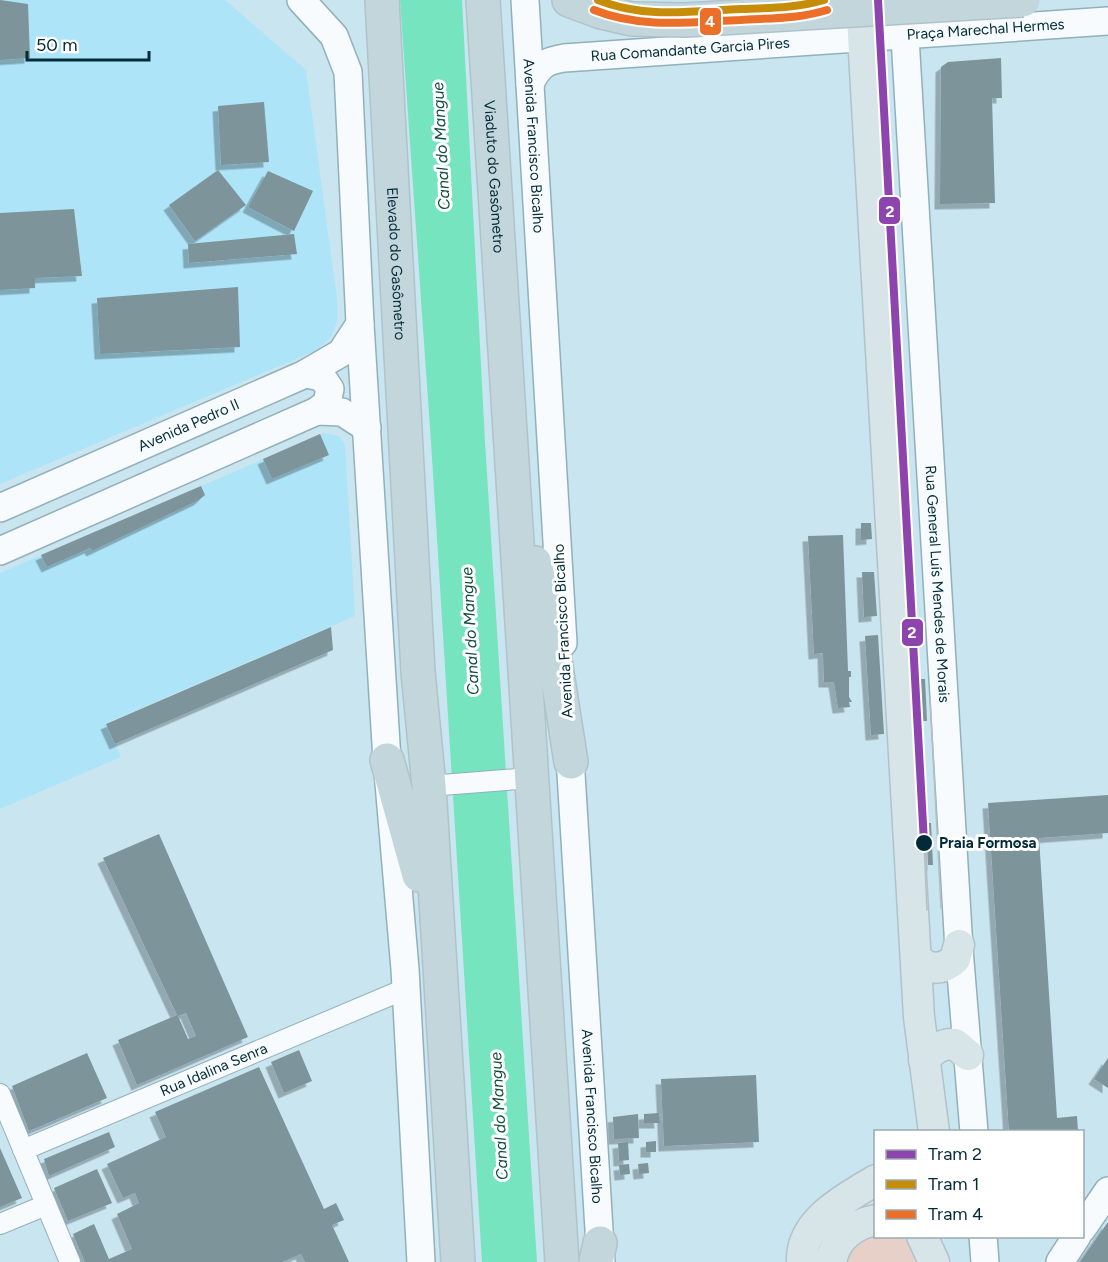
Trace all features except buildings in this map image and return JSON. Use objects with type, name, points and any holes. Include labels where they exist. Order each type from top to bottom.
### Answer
[{"type":"highway","name":"Elevado do Gasômetro","points":[[382,0],[418,672],[440,785]]},
{"type":"highway","name":"Viaduto do Gasômetro","points":[[483,0],[514,483]]},
{"type":"highway","points":[[569,0],[619,17],[657,21],[1023,0]]},
{"type":"highway","points":[[514,483],[531,542],[552,641],[571,762]]},
{"type":"highway","points":[[514,483],[520,779],[562,1262]]},
{"type":"highway","points":[[387,760],[408,830],[440,961]]},
{"type":"highway","points":[[440,785],[440,961],[458,1262]]},
{"type":"highway","points":[[453,1262],[456,1223]]},
{"type":"main road","name":"Avenida Francisco Bicalho","points":[[525,0],[599,1256]]},
{"type":"main road","points":[[861,0],[916,956],[929,1122]]},
{"type":"main road","points":[[306,1],[337,41],[348,72],[350,93],[360,324],[421,1262]]},
{"type":"main road","name":"Praça Marechal Hermes","points":[[863,39],[1108,21]]},
{"type":"main road","name":"Rua General Luís Mendes de Morais","points":[[905,37],[959,945],[974,1130]]},
{"type":"main road","name":"Rua Comandante Garcia Pires","points":[[531,84],[535,73],[544,62],[564,58],[863,39]]},
{"type":"main road","name":"Avenida Pedro II","points":[[0,508],[305,374],[341,353],[360,324]]},
{"type":"main road","points":[[0,550],[317,411],[327,404],[330,389],[322,377],[305,374]]},
{"type":"main road","points":[[317,411],[342,412],[367,428]]},
{"type":"main road","points":[[916,956],[920,963],[928,967],[941,968],[955,958],[959,945]]},
{"type":"main road","points":[[924,1060],[933,1050],[950,1043],[968,1054]]},
{"type":"main road","points":[[802,1262],[809,1234],[818,1221],[836,1205],[874,1181]]},
{"type":"main road","points":[[1084,1227],[1108,1191]]},
{"type":"main road","points":[[831,1262],[833,1252],[852,1228],[874,1221]]},
{"type":"main road","points":[[923,1238],[934,1262]]},
{"type":"main road","points":[[939,1262],[941,1238]]},
{"type":"main road","points":[[983,1238],[985,1262]]},
{"type":"main road","points":[[1060,1262],[1076,1238]]},
{"type":"street","points":[[440,785],[520,779]]},
{"type":"street","name":"Rua Idalina Senra","points":[[23,1150],[405,989]]},
{"type":"street","points":[[0,1094],[70,1262]]},
{"type":"street","points":[[0,1224],[46,1205]]},
{"type":"shaded area","points":[[0,0],[225,0],[306,70],[337,299],[337,322],[331,337],[317,350],[0,484]]},
{"type":"shaded area","points":[[324,433],[339,436],[345,445],[355,616],[106,723],[121,757],[0,809],[0,573]]},
{"type":"shaded area","points":[[874,1231],[874,1238],[900,1238],[910,1242],[924,1262],[839,1262],[841,1255]]},
{"type":"water","name":"Canal do Mangue","points":[[400,0],[462,0],[485,442],[537,1262],[482,1262],[431,442]]},
{"type":"tram line","name":"1","points":[[598,0],[633,10],[651,12],[783,7],[824,0]]},
{"type":"tram line","name":"2","points":[[878,0],[924,843]]},
{"type":"tram line","name":"4","points":[[594,10],[630,20],[666,23],[784,18],[827,10]]},
{"type":"tram line","points":[[930,697],[941,908]]},
{"type":"tram line","points":[[924,843],[927,910]]},
{"type":"place","name":"Praia Formosa","points":[[924,843]]}]
